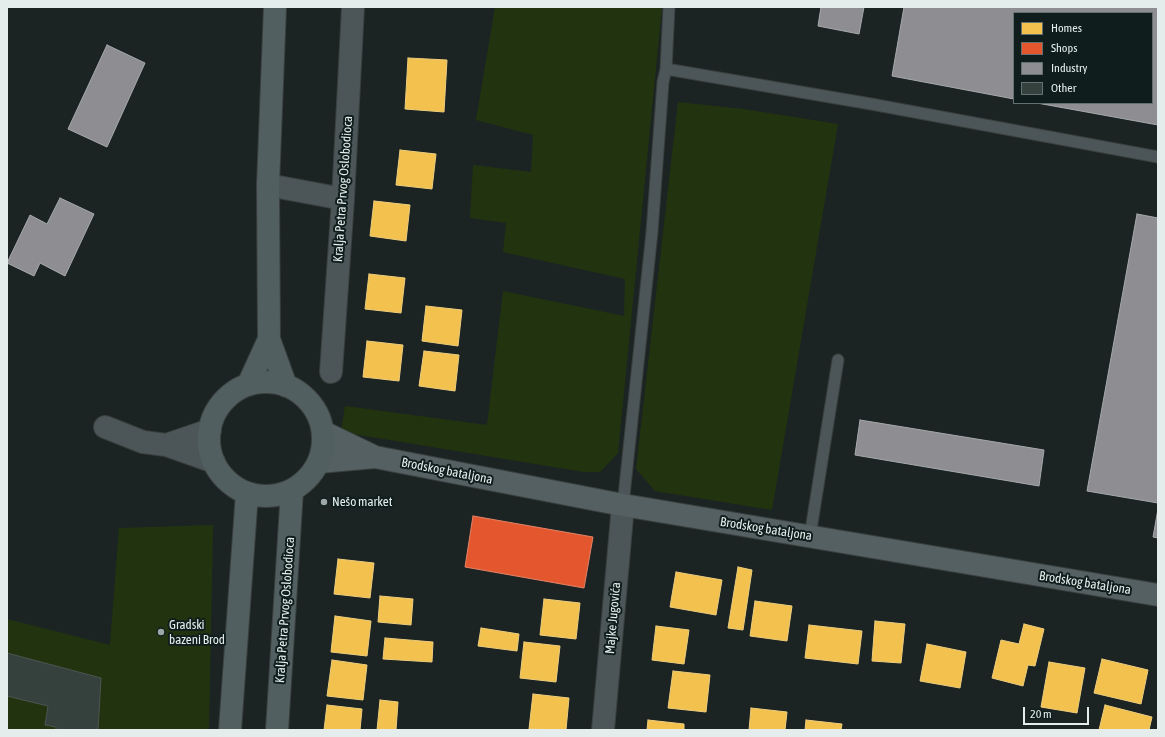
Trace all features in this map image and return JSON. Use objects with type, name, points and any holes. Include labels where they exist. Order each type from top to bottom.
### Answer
[{"type":"main road","points":[[275,7],[268,185],[269,339],[286,386]]},
{"type":"main road","points":[[248,385],[269,339]]},
{"type":"main road","points":[[267,382],[286,386],[300,393],[311,404],[319,417],[323,432],[323,444],[318,462],[305,481],[292,490],[278,495],[262,496],[247,493],[234,486],[222,475],[214,462],[210,446],[210,430],[215,415],[223,402],[234,392],[248,385],[267,382]]},
{"type":"main road","name":"Kralja Petra Prvog Oslobodioca","points":[[277,730],[292,490]]},
{"type":"main road","points":[[230,730],[247,493]]},
{"type":"street","name":"Kralja Petra Prvog Oslobodioca","points":[[330,372],[343,199],[353,7]]},
{"type":"street","points":[[268,185],[343,199]]},
{"type":"street","points":[[105,427],[143,442],[166,445],[214,462]]},
{"type":"street","points":[[166,445],[210,430]]},
{"type":"street","name":"Brodskog bataljona","points":[[323,432],[375,457],[623,505],[1158,595]]},
{"type":"street","name":"Brodskog bataljona","points":[[318,462],[375,457]]},
{"type":"street","name":"Majke Jugovića","points":[[602,730],[623,505]]},
{"type":"lane","points":[[623,505],[652,232],[663,82],[666,69],[669,7]]},
{"type":"lane","points":[[666,69],[871,104],[1158,157]]},
{"type":"lane","points":[[810,536],[838,360]]},
{"type":"green space","points":[[495,7],[662,7],[618,453],[600,472],[584,472],[341,432],[345,406],[487,425],[503,291],[624,316],[625,279],[503,252],[506,223],[470,218],[473,165],[531,172],[533,135],[476,120]]},
{"type":"green space","points":[[678,102],[743,109],[838,124],[772,510],[655,491],[636,469]]},
{"type":"green space","name":"Gradski bazeni Brod","points":[[213,525],[209,730],[7,730],[7,619],[110,645],[119,528]]},
{"type":"building: Homes","points":[[408,58],[447,60],[444,112],[405,109]]},
{"type":"building: Homes","points":[[400,150],[436,154],[432,189],[396,185]]},
{"type":"building: Homes","points":[[374,201],[410,205],[406,241],[370,236]]},
{"type":"building: Homes","points":[[369,274],[405,278],[401,313],[365,309]]},
{"type":"building: Homes","points":[[426,306],[462,310],[458,346],[422,341]]},
{"type":"building: Homes","points":[[367,341],[403,345],[399,381],[363,377]]},
{"type":"building: Homes","points":[[424,351],[459,355],[455,391],[419,386]]},
{"type":"building: Homes","points":[[338,559],[374,563],[370,598],[334,594]]},
{"type":"building: Homes","points":[[738,567],[752,570],[743,630],[728,628]]},
{"type":"building: Homes","points":[[676,572],[722,580],[716,615],[670,607]]},
{"type":"building: Homes","points":[[380,596],[413,599],[411,625],[378,622]]},
{"type":"building: Homes","points":[[544,599],[580,603],[576,639],[540,635]]},
{"type":"building: Homes","points":[[755,601],[792,606],[787,641],[750,636]]},
{"type":"building: Homes","points":[[335,616],[371,621],[367,656],[331,652]]},
{"type":"building: Homes","points":[[875,621],[905,624],[901,663],[872,661]]},
{"type":"building: Homes","points":[[1024,624],[1044,629],[1035,666],[1028,665],[1023,686],[992,678],[1001,640],[1019,644]]},
{"type":"building: Homes","points":[[809,625],[862,631],[858,664],[805,658]]},
{"type":"building: Homes","points":[[656,626],[689,630],[684,664],[652,660]]},
{"type":"building: Homes","points":[[481,628],[519,634],[517,651],[478,646]]},
{"type":"building: Homes","points":[[385,638],[433,642],[432,662],[383,659]]},
{"type":"building: Homes","points":[[524,642],[560,646],[556,682],[520,678]]},
{"type":"building: Homes","points":[[927,644],[966,652],[960,688],[920,681]]},
{"type":"building: Homes","points":[[1102,659],[1148,670],[1141,704],[1094,693]]},
{"type":"building: Homes","points":[[332,660],[367,665],[363,700],[327,696]]},
{"type":"building: Homes","points":[[1049,662],[1085,668],[1077,713],[1041,707]]},
{"type":"building: Homes","points":[[673,671],[710,675],[706,712],[668,708]]},
{"type":"building: Homes","points":[[533,694],[569,698],[566,730],[529,729]]},
{"type":"building: Homes","points":[[380,700],[398,702],[396,730],[377,730]]},
{"type":"building: Homes","points":[[327,705],[362,709],[360,730],[324,730]]},
{"type":"building: Homes","points":[[1105,705],[1152,717],[1149,730],[1099,730]]},
{"type":"building: Homes","points":[[751,708],[787,712],[785,730],[749,730]]},
{"type":"building: Homes","points":[[648,720],[684,724],[684,730],[647,730]]},
{"type":"building: Homes","points":[[806,720],[842,724],[841,730],[805,730]]},
{"type":"building: Shops","points":[[473,516],[593,537],[584,588],[465,567]]},
{"type":"building: Industry","points":[[821,7],[864,7],[859,34],[818,26]]},
{"type":"building: Industry","points":[[904,7],[1158,7],[1158,125],[1042,104],[1153,104],[1153,12],[1013,12],[1013,99],[892,76]]},
{"type":"building: Industry","points":[[107,45],[145,63],[107,147],[68,129]]},
{"type":"building: Industry","points":[[60,198],[94,214],[65,276],[40,263],[34,276],[7,263],[30,215],[47,224]]},
{"type":"building: Industry","points":[[1137,214],[1158,218],[1158,503],[1087,491]]},
{"type":"building: Industry","points":[[860,420],[1044,450],[1039,486],[855,455]]},
{"type":"building: Industry","points":[[1158,509],[1158,538],[1153,537]]},
{"type":"building: Other","points":[[7,653],[101,678],[98,730],[56,730],[56,727],[45,725],[48,706],[7,696]]},
{"type":"place","name":"Nešo market","points":[[324,502]]},
{"type":"place","name":"Gradski bazeni Brod","points":[[161,632]]}]
